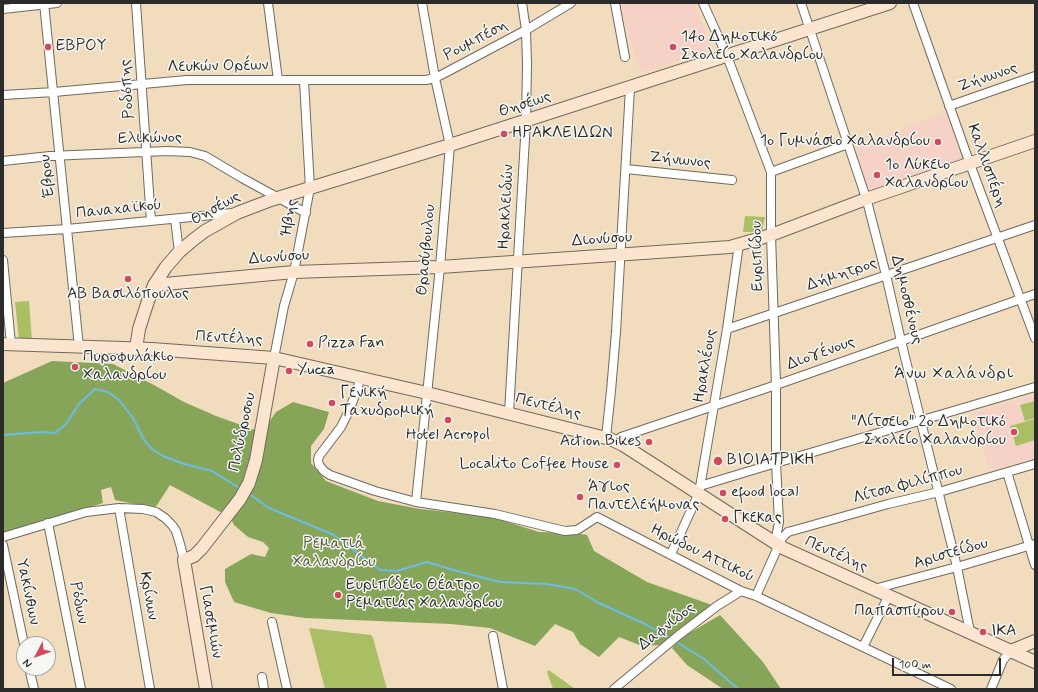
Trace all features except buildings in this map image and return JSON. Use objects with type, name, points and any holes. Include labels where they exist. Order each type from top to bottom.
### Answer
[{"type":"street","points":[[3,9],[57,3]]},
{"type":"street","name":"Ροδόπης","points":[[136,3],[151,221]]},
{"type":"street","points":[[268,3],[278,80]]},
{"type":"street","name":"Θρασύβουλου","points":[[416,502],[440,267],[450,145],[435,78],[422,3]]},
{"type":"street","name":"Ηρακλειδών","points":[[508,413],[526,121],[526,30],[522,3]]},
{"type":"street","name":"Ρουμπέση","points":[[435,78],[526,30],[571,3]]},
{"type":"street","points":[[615,3],[625,57]]},
{"type":"street","name":"Ευριπίδου","points":[[703,3],[727,56],[772,172],[771,235],[776,385],[776,462],[779,522],[777,544]]},
{"type":"street","name":"Δημοσθένους","points":[[801,3],[811,29],[866,199],[922,420],[957,567],[970,632]]},
{"type":"street","name":"Θησέως","points":[[136,349],[144,312],[154,284],[166,267],[179,252],[205,231],[237,213],[278,198],[630,88],[890,3]]},
{"type":"street","name":"Καλλισπέρη","points":[[913,3],[970,164],[1035,338]]},
{"type":"street","name":"Έβρου","points":[[44,4],[79,347]]},
{"type":"street","name":"Ζήνωνος","points":[[950,106],[1035,76]]},
{"type":"street","name":"Λευκών Ορέων","points":[[3,95],[187,80],[304,81],[426,80],[435,78]]},
{"type":"street","name":"Ήβης","points":[[274,358],[284,306],[294,272],[310,188],[304,81]]},
{"type":"street","points":[[611,439],[611,391],[630,88]]},
{"type":"street","name":"Διονύσου","points":[[154,284],[294,272],[440,267],[730,247],[771,235],[866,199],[1035,141]]},
{"type":"street","points":[[772,172],[848,144]]},
{"type":"street","name":"Ελικώνος","points":[[3,161],[60,156],[183,151],[198,154],[306,214]]},
{"type":"street","name":"Ζήνωνος","points":[[626,170],[732,180]]},
{"type":"street","name":"Παναχαϊκού","points":[[3,233],[67,230],[237,213]]},
{"type":"street","name":"Θησέως","points":[[175,219],[179,252]]},
{"type":"street","name":"Δήμητρος","points":[[727,329],[1035,225]]},
{"type":"street","name":"Ηρακλέους","points":[[671,554],[699,490],[727,329],[739,244]]},
{"type":"street","points":[[3,260],[7,344]]},
{"type":"street","name":"Διογένους","points":[[611,439],[713,407],[1035,294]]},
{"type":"street","name":"Πεντέλης","points":[[7,344],[136,349],[274,358],[427,393],[611,439],[699,490],[777,544],[1035,662]]},
{"type":"street","name":"Πολύδροσου","points":[[184,560],[189,559],[198,553],[240,499],[249,483],[256,460],[274,358]]},
{"type":"street","name":"Ηρώδου Αττικού","points":[[360,378],[349,411],[335,436],[319,456],[319,465],[330,475],[375,491],[416,502],[495,514],[565,531],[577,530],[597,517],[741,591],[756,596],[951,689]]},
{"type":"street","points":[[699,490],[776,462],[1035,387]]},
{"type":"street","name":"Λίτσα Φιλίππου","points":[[788,532],[888,504],[939,492],[1035,464]]},
{"type":"street","points":[[1006,472],[1032,545],[1035,565]]},
{"type":"street","points":[[3,537],[86,512],[119,508],[143,509],[156,512],[165,518],[176,532],[184,560]]},
{"type":"street","name":"Κρίνων","points":[[119,508],[150,689]]},
{"type":"street","points":[[756,596],[777,544],[788,532],[785,531],[779,522]]},
{"type":"street","name":"Ρόδων","points":[[48,523],[81,689]]},
{"type":"street","name":"Υακίνθων","points":[[3,545],[22,636]]},
{"type":"street","name":"Αριστείδου","points":[[874,589],[1032,545]]},
{"type":"street","name":"Γιασεμιών","points":[[184,560],[206,689]]},
{"type":"street","name":"Δαφνίδος","points":[[614,689],[678,635],[717,606],[741,591]]},
{"type":"street","points":[[863,647],[889,595]]},
{"type":"street","points":[[272,622],[287,689]]},
{"type":"street","points":[[493,636],[503,689]]},
{"type":"street","points":[[991,689],[1003,660],[1011,651],[1035,641]]},
{"type":"street","points":[[31,676],[34,689]]},
{"type":"street","points":[[262,678],[264,689]]},
{"type":"shaded area","points":[[625,3],[694,3],[713,51],[641,72],[619,5]]},
{"type":"shaded area","points":[[945,112],[963,160],[869,193],[854,148]]},
{"type":"shaded area","name":"\"Λίτσειο\" 2ο Δημοτικό Σχολείο Χαλανδρίου","points":[[1035,394],[1035,458],[990,471],[973,413]]},
{"type":"green space","points":[[745,216],[765,217],[762,232],[743,232]]},
{"type":"green space","points":[[29,301],[32,341],[19,340],[15,302]]},
{"type":"green space","points":[[52,361],[113,364],[184,402],[216,416],[258,431],[247,477],[224,514],[170,485],[155,508],[115,500],[111,487],[101,490],[103,503],[3,534],[3,383]]},
{"type":"green space","points":[[1035,401],[1035,418],[1025,421],[1020,405]]},
{"type":"green space","name":"Ρεματιά Χαλανδρίου","points":[[293,402],[329,412],[324,429],[311,446],[311,463],[326,481],[378,501],[420,509],[492,517],[539,532],[587,535],[594,551],[647,582],[712,605],[660,645],[642,646],[619,637],[599,657],[580,644],[573,632],[555,624],[535,646],[490,628],[451,624],[305,618],[271,613],[234,602],[225,582],[225,569],[251,554],[265,557],[269,548],[263,542],[248,537],[234,525],[231,519],[267,425],[276,412]]},
{"type":"green space","points":[[1035,419],[1035,440],[1016,446],[1010,426]]},
{"type":"green space","points":[[720,615],[763,662],[781,689],[723,689],[687,665],[672,648],[681,638]]},
{"type":"green space","points":[[309,628],[371,635],[387,689],[325,689]]},
{"type":"green space","points":[[548,670],[575,689],[553,689],[547,672]]},
{"type":"waterway","points":[[3,435],[42,432],[55,433],[66,424],[79,404],[95,389],[108,392],[119,400],[133,418],[144,440],[152,449],[163,456],[184,464],[212,471],[241,489]]},
{"type":"waterway","points":[[248,493],[269,508],[334,535],[380,570],[397,571],[427,562],[500,582],[547,584],[575,589],[599,603],[647,625],[671,639]]},
{"type":"waterway","points":[[675,641],[704,659],[738,689]]},
{"type":"place","name":"ΕΒΡΟΥ","points":[[48,47]]},
{"type":"place","name":"14ο Δημοτικό Σχολείο Χαλανδρίου","points":[[673,47]]},
{"type":"place","name":"ΗΡΑΚΛΕΙΔΩΝ","points":[[504,134]]},
{"type":"place","name":"1ο Γυμνάσιο Χαλανδρίου","points":[[938,142]]},
{"type":"place","name":"1ο Λύκειο Χαλανδρίου","points":[[877,175]]},
{"type":"place","name":"ΑΒ Βασιλόπουλος","points":[[128,279]]},
{"type":"place","name":"Pizza Fan","points":[[310,344]]},
{"type":"place","name":"Πυροφυλάκιο Χαλανδρίου","points":[[75,367]]},
{"type":"place","name":"Yucca","points":[[289,371]]},
{"type":"place","name":"Γενική Ταχυδρομική","points":[[332,403]]},
{"type":"place","name":"Hotel Acropol","points":[[448,420]]},
{"type":"place","name":"\"Λίτσειο\" 2ο Δημοτικό Σχολείο Χαλανδρίου","points":[[1014,432]]},
{"type":"place","name":"Action Bikes","points":[[649,442]]},
{"type":"place","name":"ΒΙΟΙΑΤΡΙΚΗ","points":[[718,461]]},
{"type":"place","name":"Localito Coffee House","points":[[617,465]]},
{"type":"place","name":"efood local","points":[[723,493]]},
{"type":"place","name":"Άγιος Παντελεήμονας","points":[[580,497]]},
{"type":"place","name":"Γκεκας","points":[[725,519]]},
{"type":"place","name":"Ευριπίδειο Θέατρο Ρεματιάς Χαλανδρίου","points":[[338,595]]},
{"type":"place","name":"Παπασπύρου","points":[[952,612]]},
{"type":"place","name":"ΙΚΑ","points":[[983,632]]},
{"type":"district","name":"Άνω Χαλάνδρι","points":[[954,374]]}]
